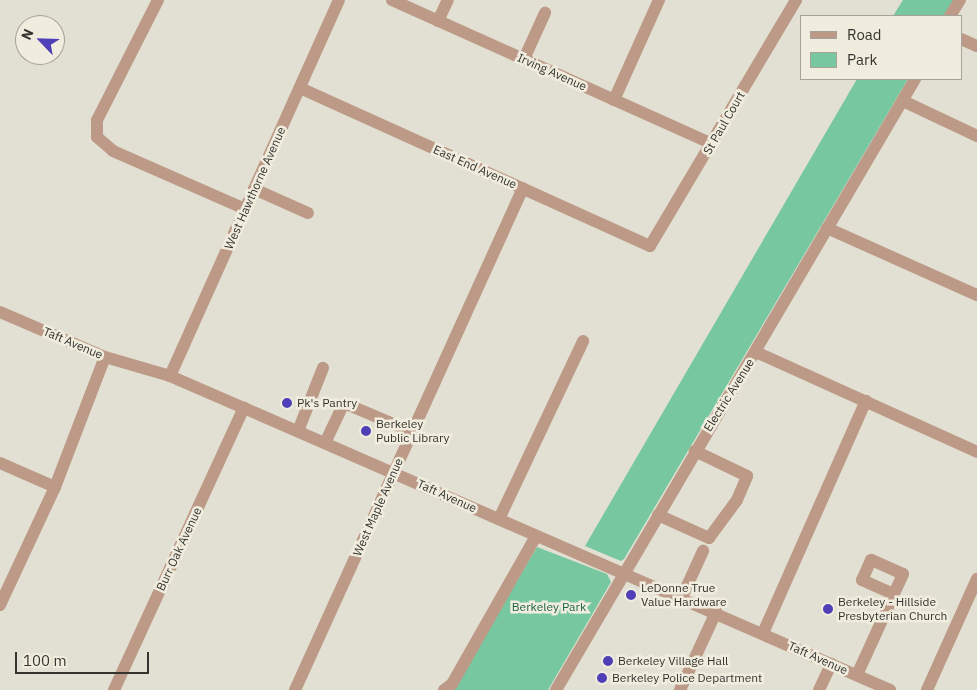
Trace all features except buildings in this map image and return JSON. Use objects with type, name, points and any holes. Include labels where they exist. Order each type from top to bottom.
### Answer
[{"type":"street","points":[[158,0],[97,120],[97,137],[113,151],[245,208]]},
{"type":"street","name":"West Hawthorne Avenue","points":[[170,376],[340,0]]},
{"type":"street","name":"Irving Avenue","points":[[392,0],[712,144]]},
{"type":"street","points":[[438,21],[448,0]]},
{"type":"street","points":[[614,100],[659,0]]},
{"type":"street","name":"St Paul Court","points":[[650,246],[796,0]]},
{"type":"street","points":[[951,15],[960,0]]},
{"type":"street","points":[[524,60],[545,13]]},
{"type":"street","points":[[962,39],[977,46]]},
{"type":"street","name":"Electric Avenue","points":[[556,690],[914,80]]},
{"type":"street","name":"East End Avenue","points":[[300,88],[650,246]]},
{"type":"street","points":[[903,101],[977,136]]},
{"type":"street","name":"West Maple Avenue","points":[[295,690],[523,188]]},
{"type":"street","points":[[254,189],[308,213]]},
{"type":"street","points":[[827,228],[977,295]]},
{"type":"street","name":"Taft Avenue","points":[[0,312],[105,357],[170,376],[394,472],[536,536],[716,612],[890,690]]},
{"type":"street","points":[[499,519],[583,341]]},
{"type":"street","points":[[756,352],[977,452]]},
{"type":"street","points":[[0,605],[4,587],[55,487],[105,357]]},
{"type":"street","points":[[298,431],[323,368]]},
{"type":"street","points":[[763,633],[866,401]]},
{"type":"street","points":[[325,443],[344,403],[412,432]]},
{"type":"street","name":"Burr Oak Avenue","points":[[114,690],[244,408]]},
{"type":"street","points":[[658,515],[709,538],[713,537],[737,500],[747,476],[695,451]]},
{"type":"street","points":[[0,463],[55,487]]},
{"type":"street","points":[[444,690],[452,684],[536,536]]},
{"type":"street","points":[[682,598],[703,552]]},
{"type":"street","points":[[927,690],[977,579]]},
{"type":"street","points":[[857,675],[894,594]]},
{"type":"street","points":[[680,690],[716,612]]},
{"type":"street","points":[[819,690],[831,664]]},
{"type":"green space","points":[[903,0],[954,0],[946,15],[894,15]]},
{"type":"green space","points":[[856,80],[907,80],[624,559],[621,561],[585,546]]},
{"type":"green space","name":"Berkeley Park","points":[[537,547],[607,574],[611,582],[548,690],[453,690]]},
{"type":"place","name":"Pk's Pantry","points":[[287,403]]},
{"type":"place","name":"Berkeley Public Library","points":[[366,431]]},
{"type":"place","name":"LeDonne True Value Hardware","points":[[631,595]]},
{"type":"place","name":"Berkeley - Hillside Presbyterian Church","points":[[828,609]]},
{"type":"place","name":"Berkeley Village Hall","points":[[608,661]]},
{"type":"place","name":"Berkeley Police Department","points":[[602,678]]}]
